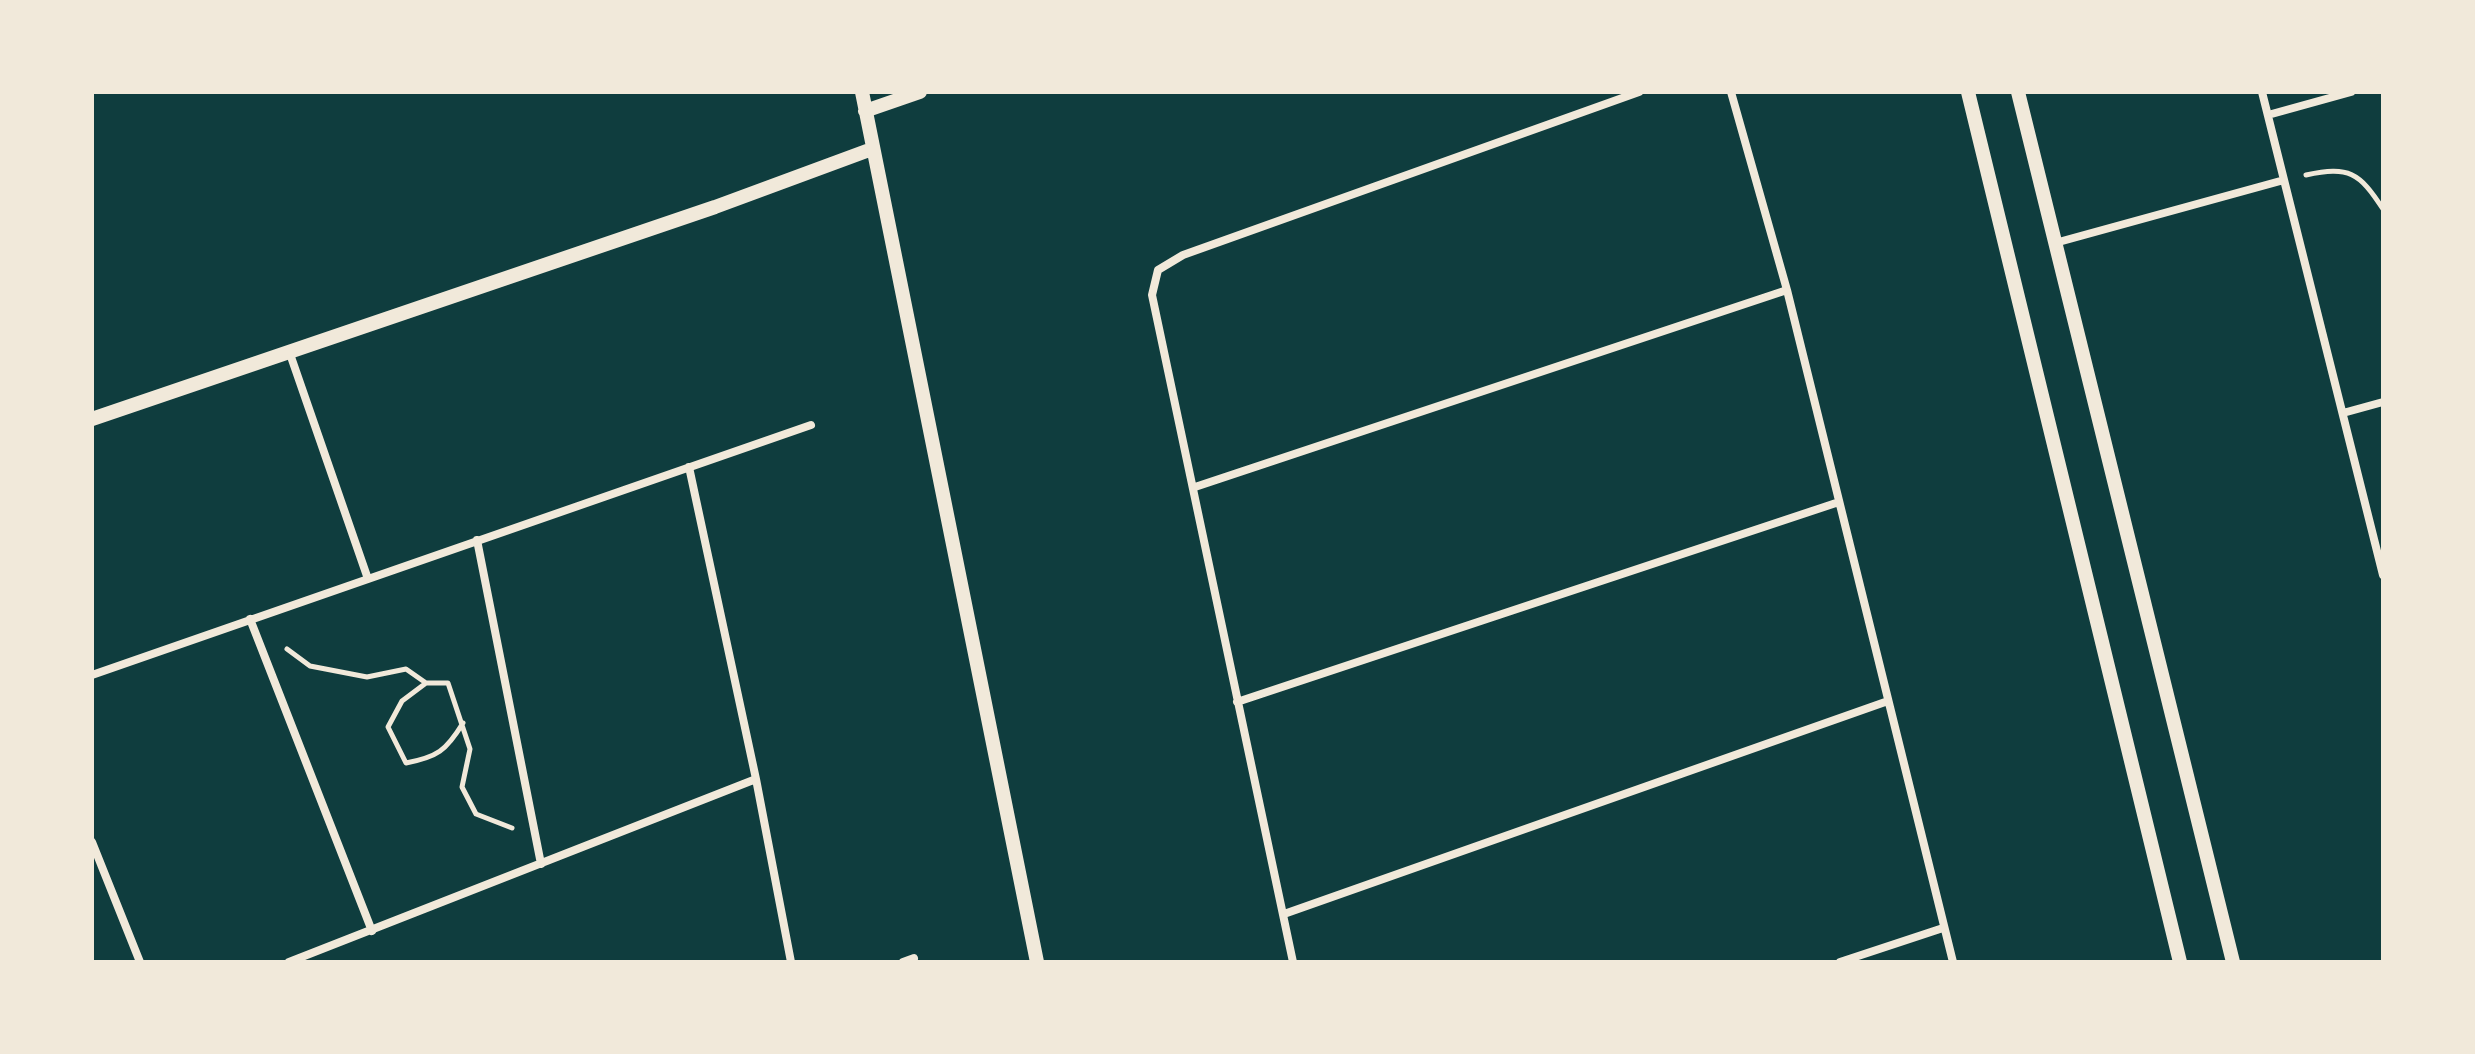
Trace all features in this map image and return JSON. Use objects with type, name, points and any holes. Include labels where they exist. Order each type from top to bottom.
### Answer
[{"type":"street","points":[[862,92],[1037,962]]},
{"type":"street","points":[[865,111],[920,92]]},
{"type":"street","points":[[1293,962],[1152,295],[1158,270],[1183,255],[1639,92]]},
{"type":"street","points":[[1731,92],[1787,290],[1953,962]]},
{"type":"street","points":[[1968,92],[2180,962]]},
{"type":"street","points":[[2018,92],[2233,962]]},
{"type":"street","points":[[2262,92],[2383,575]]},
{"type":"street","points":[[2268,115],[2351,92]]},
{"type":"street","points":[[92,419],[715,207],[872,149]]},
{"type":"street","points":[[2054,243],[2284,180]]},
{"type":"street","points":[[1195,487],[1787,290]]},
{"type":"street","points":[[289,351],[368,579]]},
{"type":"street","points":[[2343,413],[2383,402]]},
{"type":"street","points":[[92,675],[811,425]]},
{"type":"street","points":[[689,467],[756,779],[791,962]]},
{"type":"street","points":[[1237,702],[1839,502]]},
{"type":"street","points":[[477,540],[541,864]]},
{"type":"street","points":[[250,619],[372,931]]},
{"type":"street","points":[[1284,914],[1888,701]]},
{"type":"street","points":[[289,962],[756,779]]},
{"type":"street","points":[[92,842],[140,962]]},
{"type":"street","points":[[1840,962],[1943,928]]},
{"type":"street","points":[[903,962],[914,958]]},
{"type":"path","points":[[2284,180],[2337,169],[2366,183],[2383,209]]},
{"type":"path","points":[[256,634],[289,650],[310,666],[367,677],[406,669],[426,683],[448,683],[470,749],[462,787],[476,814],[510,828],[533,823]]},
{"type":"path","points":[[426,683],[402,701],[388,727],[406,763],[430,758],[450,745],[463,723]]}]
